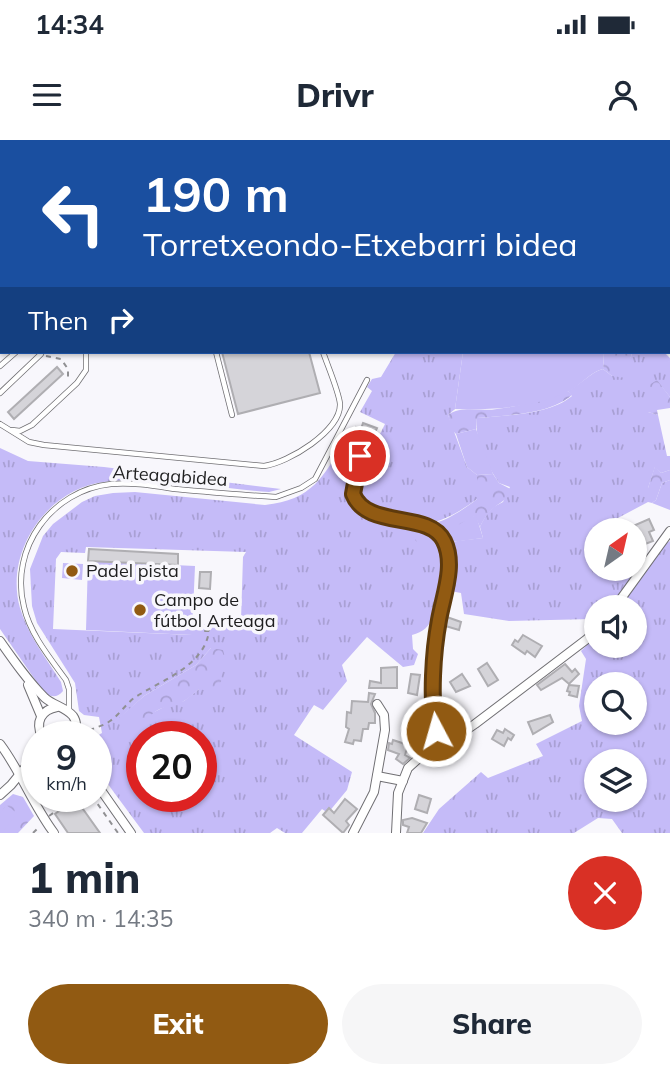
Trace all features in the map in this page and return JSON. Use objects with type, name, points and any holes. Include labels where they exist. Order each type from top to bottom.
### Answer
[{"type":"street","points":[[624,595],[670,531]]},
{"type":"street","points":[[0,641],[20,670],[41,716]]},
{"type":"street","points":[[396,833],[398,793],[408,768],[428,750],[475,724],[584,641]]},
{"type":"street","points":[[20,670],[57,708],[69,711],[74,721]]},
{"type":"street","points":[[353,833],[374,792],[377,776],[385,730],[384,715],[377,704]]},
{"type":"street","points":[[40,721],[45,712],[57,708]]},
{"type":"street","points":[[0,744],[33,802],[53,829]]},
{"type":"street","points":[[0,795],[21,773]]},
{"type":"street","points":[[377,776],[403,781]]},
{"type":"street","points":[[112,806],[131,833]]},
{"type":"lane","points":[[0,366],[14,354]]},
{"type":"lane","points":[[0,393],[41,354]]},
{"type":"lane","points":[[2,426],[20,431],[32,425],[83,376],[86,354]]},
{"type":"lane","points":[[217,354],[232,415]]},
{"type":"lane","points":[[2,426],[29,442],[44,445],[273,465],[316,442],[338,411],[339,399],[324,354]]},
{"type":"lane","name":"Arteagabidea","points":[[69,711],[69,689],[66,680],[31,628],[21,586],[31,539],[48,515],[77,494],[109,484],[276,496],[301,488],[315,479],[367,380]]},
{"type":"lane","points":[[360,456],[353,494],[355,500],[383,517],[430,528],[445,542],[448,561],[446,589],[437,630],[431,704],[441,745]]},
{"type":"path","points":[[41,354],[61,359],[68,369],[68,377]]},
{"type":"path","points":[[111,721],[135,698],[194,661],[208,640],[209,631],[204,631]]},
{"type":"path","points":[[53,829],[48,817],[55,812]]},
{"type":"path","points":[[103,812],[118,833]]},
{"type":"path","points":[[33,833],[42,824]]},
{"type":"green space","points":[[395,354],[463,354],[455,409],[448,415],[467,467],[477,475],[477,499],[454,514],[428,524],[434,543],[445,547],[457,541],[483,538],[480,527],[482,522],[492,509],[503,502],[510,487],[499,483],[486,460],[477,435],[477,418],[527,413],[552,407],[572,396],[568,391],[599,371],[603,369],[612,376],[632,354],[666,354],[670,358],[670,397],[657,381],[648,412],[658,415],[667,456],[670,456],[670,470],[661,473],[655,467],[648,488],[648,502],[618,518],[584,518],[584,581],[648,581],[648,555],[670,541],[670,833],[622,833],[612,819],[598,818],[574,833],[423,833],[439,809],[481,772],[488,778],[543,756],[536,744],[582,721],[579,706],[584,672],[584,735],[647,735],[647,672],[584,672],[585,658],[647,658],[647,595],[584,595],[584,619],[509,621],[464,614],[461,593],[440,589],[430,623],[412,635],[413,649],[418,654],[414,665],[403,667],[367,637],[342,665],[347,681],[323,710],[314,705],[294,735],[352,772],[347,790],[328,813],[322,809],[302,833],[285,833],[277,828],[270,833],[144,833],[128,812],[217,812],[217,721],[126,721],[126,809],[112,790],[112,721],[100,721],[99,717],[84,715],[79,711],[75,683],[37,623],[32,606],[30,569],[43,536],[53,524],[82,502],[95,496],[113,493],[135,492],[265,505],[294,498],[305,492],[323,475],[345,439],[357,459],[368,458],[385,424],[360,412],[372,391],[367,387],[372,379],[381,377]],"holes":[[[86,547],[246,552],[243,557],[241,620],[232,625],[192,624],[192,635],[53,629],[56,559],[61,552],[85,553]],[[211,648],[215,667],[199,689],[184,701],[114,723],[144,696],[196,665]]]},
{"type":"green space","points":[[463,354],[604,354],[603,369],[558,396],[499,408],[455,409]]},
{"type":"green space","points":[[604,354],[632,354],[626,378],[612,376],[603,369]]},
{"type":"green space","points":[[657,380],[670,397],[670,408],[657,410],[658,415],[648,412],[646,387]]},
{"type":"green space","points":[[568,391],[572,395],[552,407],[527,413],[477,418],[476,429],[456,434],[452,430],[448,415],[453,412],[515,406]]},
{"type":"green space","points":[[476,429],[493,474],[477,475],[467,467],[456,434]]},
{"type":"green space","points":[[0,448],[28,461],[104,467],[281,489],[269,492],[165,481],[123,480],[83,487],[48,510],[25,545],[18,566],[17,587],[20,608],[28,628],[61,682],[63,691],[53,696],[45,694],[0,629]]},
{"type":"green space","points":[[655,466],[661,473],[670,470],[670,480],[662,483],[656,500],[652,503],[648,502],[648,488]]},
{"type":"green space","points":[[493,474],[499,483],[514,491],[491,510],[480,527],[475,516],[448,533],[453,542],[445,547],[434,543],[423,547],[415,540],[418,529],[450,517],[477,499],[477,475]]},
{"type":"green space","points":[[670,480],[670,510],[652,503],[656,500],[662,483]]},
{"type":"green space","points":[[476,515],[483,538],[453,542],[448,533]]},
{"type":"green space","name":"Campo de fútbol Arteaga","points":[[88,561],[195,566],[192,635],[86,630]]},
{"type":"green space","name":"Padel pista","points":[[63,563],[83,564],[82,580],[62,578]]},
{"type":"green space","points":[[211,648],[223,650],[226,661],[216,667],[222,671],[221,682],[208,691],[199,689],[184,701],[154,713],[146,721],[113,723],[144,696],[196,665]]},
{"type":"green space","points":[[13,794],[21,796],[21,812],[32,812],[34,816],[18,833],[0,833],[0,805]]},
{"type":"green space","points":[[6,805],[17,813],[2,833],[0,813]]},
{"type":"building","points":[[223,354],[310,354],[320,393],[238,414]]},
{"type":"building","points":[[57,367],[63,374],[14,419],[8,412]]},
{"type":"building","points":[[363,423],[377,428],[371,442],[353,434],[356,427],[361,429]]},
{"type":"building","points":[[648,519],[654,530],[649,532],[653,541],[648,543]]},
{"type":"building","points":[[89,549],[178,554],[178,565],[88,561]]},
{"type":"building","points":[[200,572],[211,572],[210,589],[199,588]]},
{"type":"building","points":[[444,616],[461,622],[459,630],[442,625]]},
{"type":"building","points":[[523,635],[542,646],[535,657],[512,645]]},
{"type":"building","points":[[487,663],[498,680],[488,686],[478,669]]},
{"type":"building","points":[[565,664],[572,672],[575,669],[579,674],[569,684],[562,678],[541,690],[537,685]]},
{"type":"building","points":[[397,667],[397,688],[369,688],[370,681],[381,683],[381,668]]},
{"type":"building","points":[[411,674],[420,675],[417,695],[408,693]]},
{"type":"building","points":[[462,674],[470,686],[456,692],[450,682]]},
{"type":"building","points":[[569,685],[579,686],[577,697],[569,695]]},
{"type":"building","points":[[369,693],[375,694],[371,704],[375,723],[369,723],[368,729],[363,729],[361,741],[354,740],[353,744],[345,742],[349,729],[346,727],[347,712],[351,713],[352,701],[368,702]]},
{"type":"building","points":[[445,706],[459,706],[459,719],[445,719]]},
{"type":"building","points":[[550,715],[553,722],[533,734],[528,722]]},
{"type":"building","points":[[505,729],[514,735],[511,740],[508,738],[504,746],[492,739],[497,730],[503,733]]},
{"type":"building","points":[[393,740],[408,745],[405,755],[410,758],[403,764],[396,759],[399,754],[388,750],[389,743],[392,744]]},
{"type":"building","points":[[419,795],[431,799],[427,813],[415,809]]},
{"type":"building","points":[[345,799],[357,809],[346,821],[349,825],[343,833],[323,815],[329,808],[334,813]]},
{"type":"building","points":[[85,812],[100,833],[68,833],[55,814]]},
{"type":"building","points":[[412,818],[427,823],[421,833],[407,833],[409,827],[403,825],[403,820]]},
{"type":"place","name":"Padel pista","points":[[72,571]]},
{"type":"place","name":"Campo de fútbol Arteaga","points":[[140,610]]},
{"type":"route","points":[[360,456],[353,494],[355,500],[383,517],[430,528],[445,542],[448,561],[446,589],[439,616],[431,704],[436,731]]}]
